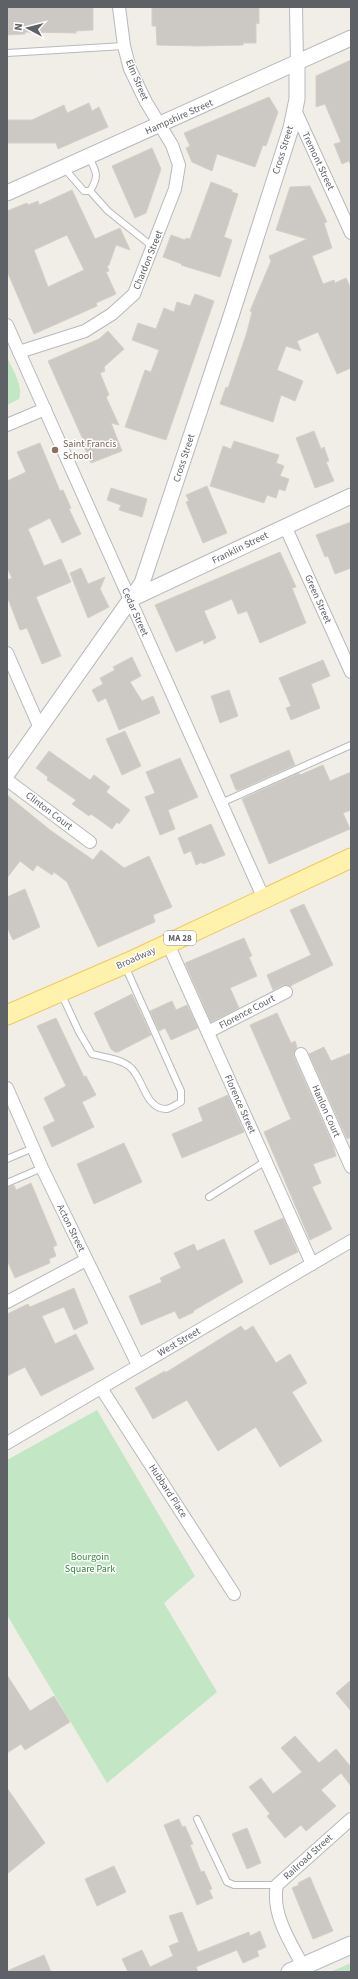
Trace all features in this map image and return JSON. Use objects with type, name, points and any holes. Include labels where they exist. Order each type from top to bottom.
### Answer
[{"type":"main road","name":"Broadway","points":[[7,1015],[168,944],[351,858]]},
{"type":"main road","points":[[299,1970],[351,1945]]},
{"type":"street","name":"Elm Street","points":[[119,7],[124,46],[130,69],[159,126]]},
{"type":"street","points":[[295,110],[297,99],[298,63],[296,7]]},
{"type":"street","name":"Hampshire Street","points":[[7,193],[159,126],[351,38]]},
{"type":"street","name":"Tremont Street","points":[[295,110],[351,233]]},
{"type":"street","name":"Cross Street","points":[[7,774],[142,583],[231,316],[295,110]]},
{"type":"street","name":"Chardon Street","points":[[19,352],[84,331],[112,314],[134,294],[175,190],[179,165],[172,145],[159,126]]},
{"type":"street","name":"Cedar Street","points":[[7,325],[264,899]]},
{"type":"street","points":[[7,425],[45,409]]},
{"type":"street","name":"Franklin Street","points":[[130,599],[351,496]]},
{"type":"street","name":"Green Street","points":[[285,526],[351,672]]},
{"type":"street","points":[[7,653],[40,728]]},
{"type":"street","name":"Clinton Court","points":[[7,780],[90,842]]},
{"type":"street","name":"Florence Street","points":[[168,944],[312,1264]]},
{"type":"street","name":"Florence Court","points":[[208,1032],[286,992]]},
{"type":"street","name":"Hanlon Court","points":[[301,1054],[351,1167]]},
{"type":"street","name":"Acton Street","points":[[7,1088],[42,1168],[138,1365]]},
{"type":"street","name":"West Street","points":[[7,1442],[351,1241]]},
{"type":"street","points":[[7,1302],[86,1260]]},
{"type":"street","name":"Hubbard Place","points":[[101,1388],[234,1594]]},
{"type":"street","name":"Railroad Street","points":[[299,1970],[282,1925],[275,1895],[277,1885],[351,1819]]},
{"type":"lane","points":[[7,53],[124,46]]},
{"type":"lane","points":[[89,157],[97,174],[96,182],[90,191]]},
{"type":"lane","points":[[64,168],[84,191],[90,191],[108,211],[153,247]]},
{"type":"lane","points":[[221,803],[351,745]]},
{"type":"lane","points":[[61,992],[79,1032],[92,1054],[125,1063],[132,1068],[148,1097],[157,1107],[167,1109],[181,1102],[181,1091],[124,964]]},
{"type":"lane","points":[[7,1159],[33,1148]]},
{"type":"lane","points":[[209,1197],[266,1161]]},
{"type":"lane","points":[[7,1183],[42,1168]]},
{"type":"lane","points":[[197,1819],[227,1882],[234,1885],[277,1885]]},
{"type":"green space","points":[[7,357],[19,383],[20,394],[19,399],[7,405]]},
{"type":"green space","name":"Bourgoin Square Park","points":[[97,1410],[195,1576],[164,1603],[217,1692],[107,1783],[7,1615],[7,1460]]},
{"type":"green space","points":[[351,1963],[351,1972],[330,1972]]},
{"type":"building","points":[[7,7],[93,7],[93,30],[76,31],[76,33],[25,32],[25,34],[7,35]]},
{"type":"building","points":[[152,7],[259,7],[259,24],[256,23],[256,43],[243,43],[243,45],[197,46],[157,45],[156,26],[152,26]]},
{"type":"building","points":[[351,60],[351,166],[349,161],[342,164],[334,144],[341,142],[325,104],[316,107],[316,76]]},
{"type":"building","points":[[269,97],[278,112],[266,146],[263,145],[255,167],[217,154],[212,171],[192,162],[186,148],[190,146],[184,133]]},
{"type":"building","points":[[89,103],[92,111],[99,107],[108,127],[58,149],[56,143],[7,143],[7,120],[32,120],[64,105],[67,113]]},
{"type":"building","points":[[152,148],[161,169],[146,213],[135,218],[112,166]]},
{"type":"building","points":[[211,182],[232,190],[232,192],[238,194],[224,237],[232,240],[220,277],[181,265],[182,264],[163,257],[171,235],[185,240],[186,238],[190,239]]},
{"type":"building","points":[[310,186],[327,222],[324,223],[332,248],[312,256],[323,284],[334,280],[335,283],[346,278],[351,289],[351,368],[337,374],[318,332],[297,341],[301,351],[286,346],[277,370],[303,381],[295,401],[281,395],[273,422],[220,404],[226,387],[228,388],[247,332],[252,312],[250,311],[271,261],[269,256],[307,239],[276,230],[290,187]]},
{"type":"building","points":[[72,190],[95,239],[120,228],[130,250],[116,245],[109,265],[107,266],[109,271],[106,272],[116,294],[96,303],[97,306],[34,334],[7,271],[7,211],[27,203],[28,205],[38,201],[39,205]],"holes":[[[67,235],[84,270],[48,287],[34,250]]]},
{"type":"building","points":[[195,294],[214,301],[166,440],[125,427],[145,370],[151,372],[159,350],[132,340],[138,323],[156,329],[164,308],[174,312],[177,302],[190,306]]},
{"type":"building","points":[[108,331],[124,349],[104,367],[105,371],[100,373],[109,395],[106,397],[119,425],[111,423],[122,451],[91,463],[83,444],[85,444],[48,361],[99,339]]},
{"type":"building","points":[[314,431],[321,449],[324,447],[329,461],[326,462],[334,481],[315,488],[296,438]]},
{"type":"building","points":[[234,441],[279,455],[276,463],[284,466],[280,476],[289,479],[285,491],[279,489],[276,498],[267,495],[264,503],[210,486],[223,446],[231,449]]},
{"type":"building","points":[[40,443],[60,491],[63,490],[71,508],[69,509],[81,534],[62,543],[50,518],[28,529],[44,566],[61,559],[71,582],[36,597],[61,656],[42,664],[27,628],[20,630],[7,596],[7,580],[12,578],[7,568],[7,481],[26,472],[17,452]]},
{"type":"building","points":[[207,486],[227,533],[203,543],[186,502],[189,501],[186,495]]},
{"type":"building","points":[[111,488],[147,499],[142,517],[119,510],[121,505],[107,500]]},
{"type":"building","points":[[351,522],[351,568],[335,574],[328,556],[325,557],[316,535]]},
{"type":"building","points":[[280,552],[296,587],[292,588],[306,623],[260,643],[247,611],[238,614],[232,599],[204,611],[216,638],[204,644],[203,640],[176,652],[155,605]]},
{"type":"building","points":[[81,568],[88,584],[105,577],[100,589],[109,607],[88,618],[70,573]]},
{"type":"building","points":[[132,657],[141,676],[130,682],[142,701],[153,696],[160,713],[119,730],[106,698],[98,702],[92,690],[103,684],[100,678],[115,670],[113,667]]},
{"type":"building","points":[[323,660],[330,676],[311,684],[320,708],[291,720],[286,708],[291,706],[279,678]]},
{"type":"building","points":[[229,690],[238,716],[220,723],[211,696]]},
{"type":"building","points":[[125,731],[141,766],[122,775],[106,739]]},
{"type":"building","points":[[289,750],[295,765],[236,790],[230,775]]},
{"type":"building","points":[[49,751],[90,780],[94,775],[110,787],[106,792],[130,810],[119,824],[117,822],[112,829],[91,814],[89,816],[72,804],[76,800],[47,780],[48,777],[36,768]]},
{"type":"building","points":[[180,758],[198,797],[168,810],[175,829],[160,835],[145,797],[155,793],[146,772]]},
{"type":"building","points":[[323,765],[330,781],[351,772],[351,810],[343,813],[350,829],[269,864],[242,799],[299,773],[300,775]]},
{"type":"building","points":[[7,795],[50,830],[93,860],[101,850],[124,868],[149,856],[172,907],[153,915],[155,922],[98,947],[67,882],[54,872],[52,875],[37,865],[33,871],[20,861],[7,878]]},
{"type":"building","points":[[211,824],[225,855],[203,864],[202,862],[196,865],[191,851],[184,854],[178,838]]},
{"type":"building","points":[[25,889],[40,927],[13,940],[7,927],[7,897]]},
{"type":"building","points":[[304,904],[333,965],[290,986],[283,985],[273,990],[267,975],[311,955],[290,910]]},
{"type":"building","points":[[244,938],[252,956],[249,957],[257,976],[230,988],[239,1008],[211,1022],[185,963]]},
{"type":"building","points":[[132,994],[151,1035],[118,1052],[115,1052],[111,1049],[94,1013]]},
{"type":"building","points":[[172,1001],[176,1010],[187,1005],[198,1028],[171,1040],[165,1028],[159,1031],[150,1011]]},
{"type":"building","points":[[277,1013],[291,1043],[295,1041],[297,1047],[294,1057],[333,1145],[336,1156],[313,1164],[321,1183],[312,1187],[332,1229],[310,1240],[264,1132],[291,1119],[250,1025]]},
{"type":"building","points":[[56,1018],[84,1077],[86,1076],[96,1095],[82,1102],[94,1127],[52,1147],[43,1127],[55,1121],[44,1098],[66,1086],[37,1026]]},
{"type":"building","points":[[324,1047],[331,1061],[351,1053],[351,1137],[347,1139],[309,1054]]},
{"type":"building","points":[[228,1095],[244,1132],[182,1158],[172,1134],[203,1121],[198,1108]]},
{"type":"building","points":[[124,1143],[142,1182],[94,1204],[77,1164]]},
{"type":"building","points":[[31,1183],[57,1245],[53,1247],[56,1256],[49,1259],[50,1263],[15,1278],[7,1260],[7,1187],[14,1185],[16,1190]]},
{"type":"building","points":[[283,1218],[298,1252],[270,1265],[254,1231]]},
{"type":"building","points":[[224,1239],[243,1282],[193,1311],[194,1312],[179,1319],[175,1311],[141,1325],[129,1296],[162,1282],[160,1278],[181,1268],[174,1253],[194,1244],[197,1251]]},
{"type":"building","points":[[74,1288],[88,1323],[74,1330],[64,1307],[42,1316],[55,1344],[76,1334],[94,1369],[41,1396],[25,1367],[7,1376],[7,1314],[28,1304],[30,1307]]},
{"type":"building","points":[[241,1326],[245,1331],[253,1326],[276,1363],[290,1354],[307,1383],[292,1392],[322,1441],[280,1467],[256,1427],[218,1451],[187,1400],[153,1419],[135,1388],[165,1371],[165,1373]]},
{"type":"building","points":[[7,1675],[30,1711],[54,1696],[70,1722],[25,1750],[21,1744],[7,1753]]},
{"type":"building","points":[[351,1680],[351,1711],[336,1693]]},
{"type":"building","points":[[295,1736],[319,1763],[336,1749],[351,1767],[351,1786],[341,1773],[321,1790],[336,1806],[306,1831],[301,1825],[285,1838],[267,1816],[270,1814],[249,1787],[261,1778],[273,1794],[302,1772],[281,1748]]},
{"type":"building","points":[[7,1788],[45,1843],[7,1874]]},
{"type":"building","points":[[179,1819],[182,1827],[185,1826],[193,1844],[190,1845],[201,1872],[204,1871],[212,1889],[209,1890],[213,1898],[197,1905],[164,1825]]},
{"type":"building","points":[[247,1828],[261,1863],[247,1869],[232,1834]]},
{"type":"building","points":[[114,1866],[126,1892],[97,1906],[85,1879]]},
{"type":"building","points":[[310,1877],[333,1931],[313,1939],[292,1888]]},
{"type":"building","points":[[182,1912],[198,1952],[249,1932],[250,1936],[260,1931],[266,1947],[257,1951],[259,1956],[243,1963],[237,1950],[196,1967],[198,1972],[128,1972],[122,1959],[142,1950],[150,1967],[173,1956],[169,1946],[179,1942],[169,1916]]},
{"type":"building","points":[[44,1955],[51,1972],[7,1972],[7,1971]]},
{"type":"place","name":"Saint Francis School","points":[[55,450]]}]
